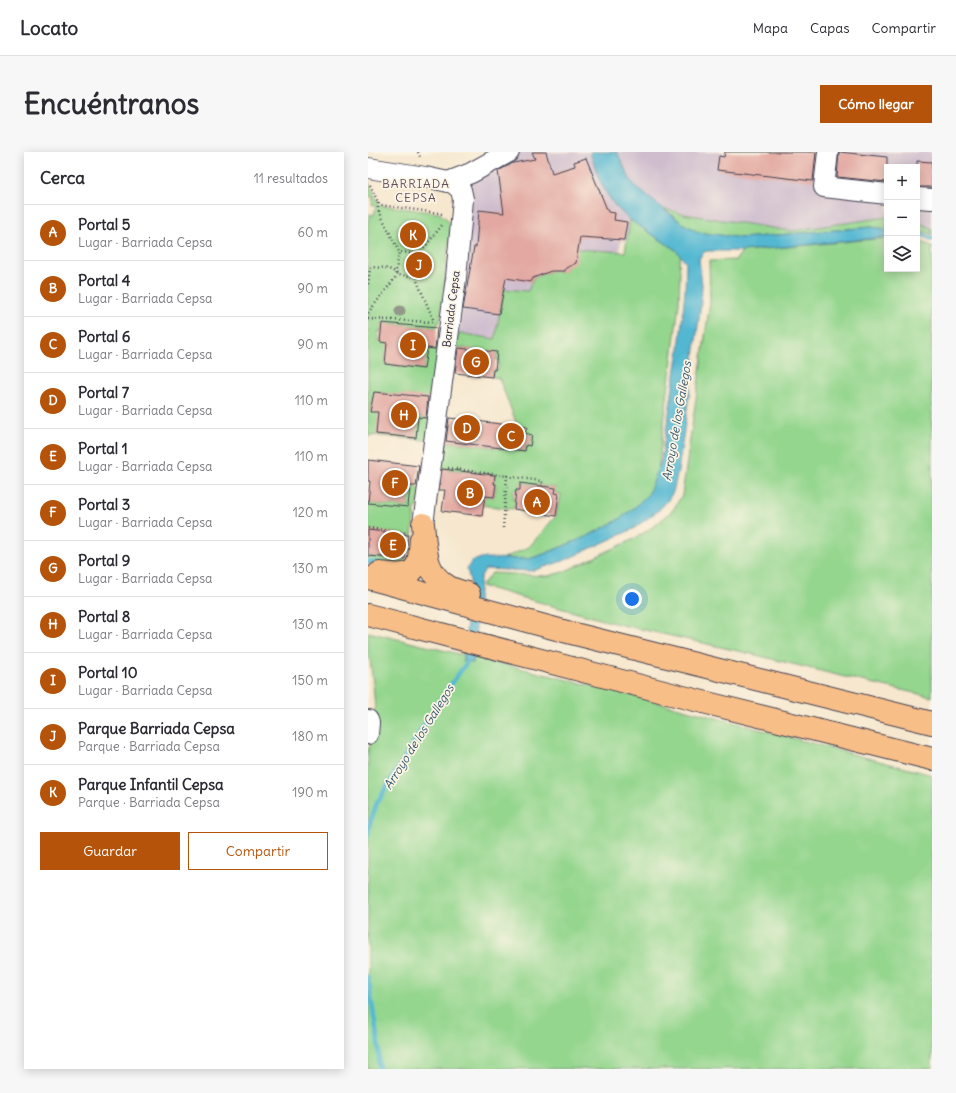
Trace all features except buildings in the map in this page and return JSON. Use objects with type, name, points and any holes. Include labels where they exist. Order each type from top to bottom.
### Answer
[{"type":"highway","points":[[368,572],[399,575],[410,571],[418,562],[422,529]]},
{"type":"highway","points":[[422,529],[427,560],[430,568],[434,576],[449,587],[525,612],[571,633]]},
{"type":"highway","points":[[368,578],[571,633],[932,723]]},
{"type":"highway","points":[[368,614],[687,698],[932,759]]},
{"type":"street","points":[[448,182],[471,173],[509,152]]},
{"type":"street","points":[[828,152],[824,187],[884,194]]},
{"type":"street","name":"Barriada Cepsa","points":[[368,168],[454,183],[458,186],[462,193],[463,199],[456,278],[442,323],[430,466],[422,529]]},
{"type":"street","points":[[920,198],[932,199]]},
{"type":"street","points":[[368,720],[370,723],[368,734]]},
{"type":"path","points":[[368,181],[378,203],[378,209],[399,252],[395,278],[368,313]]},
{"type":"path","points":[[378,203],[389,207],[439,213],[447,218],[419,254],[417,277],[417,281],[442,323]]},
{"type":"path","points":[[399,252],[419,254]]},
{"type":"path","points":[[368,284],[370,268],[390,268],[398,276],[417,277]]},
{"type":"path","points":[[368,319],[442,323]]},
{"type":"path","points":[[430,466],[539,480],[542,482],[542,486]]},
{"type":"path","points":[[503,528],[507,476]]},
{"type":"path","points":[[368,528],[422,529]]},
{"type":"shaded area","points":[[509,152],[590,152],[599,179],[607,194],[616,207],[630,220],[627,241],[621,240],[619,252],[578,249],[565,271],[551,271],[533,278],[528,291],[504,289],[495,339],[459,333],[465,282],[471,173]]},
{"type":"shaded area","points":[[617,152],[932,152],[932,229],[920,223],[920,164],[884,164],[884,217],[791,231],[684,214],[665,209],[636,187],[629,177]]},
{"type":"green space","points":[[368,181],[380,205],[439,213],[447,219],[451,226],[440,322],[438,323],[437,328],[382,323],[378,341],[389,343],[385,364],[424,369],[424,348],[446,350],[440,399],[374,392],[370,411],[437,419],[434,441],[371,435],[368,437],[368,222],[370,214],[374,215],[376,206],[372,205],[373,197],[368,196]]},
{"type":"green space","points":[[665,209],[684,214],[791,231],[884,217],[884,229],[871,227],[742,238],[698,232],[682,223]]},
{"type":"green space","points":[[630,220],[676,250],[681,255],[679,262],[679,303],[658,470],[649,493],[634,508],[618,520],[588,536],[529,559],[504,558],[529,547],[556,516],[561,494],[555,493],[556,488],[520,483],[520,490],[514,489],[514,509],[480,505],[481,495],[494,497],[496,485],[494,484],[495,475],[440,468],[444,441],[525,451],[526,445],[530,445],[532,435],[525,433],[526,427],[517,425],[499,378],[492,377],[493,370],[498,370],[499,360],[496,360],[497,353],[455,347],[459,333],[495,339],[504,289],[528,291],[533,278],[551,271],[565,271],[578,249],[625,252]]},
{"type":"green space","points":[[920,223],[932,229],[932,235],[926,232],[920,232]]},
{"type":"green space","points":[[884,238],[884,272],[920,272],[920,242],[932,246],[932,697],[614,623],[481,586],[492,573],[548,576],[563,572],[636,538],[657,524],[673,510],[682,495],[710,302],[709,261],[736,260],[742,251]]},
{"type":"green space","points":[[407,485],[424,489],[415,510],[412,536],[368,530],[368,503],[408,507],[409,496]]},
{"type":"green space","points":[[368,556],[413,560],[412,563],[384,566],[368,564]]},
{"type":"green space","points":[[368,632],[463,655],[463,661],[473,663],[474,657],[630,695],[932,775],[932,1069],[368,1069],[368,750],[372,741],[374,730],[375,705],[370,659],[368,656]]},
{"type":"water","points":[[590,152],[617,152],[629,177],[636,187],[682,223],[698,232],[742,238],[871,227],[884,229],[884,237],[742,251],[704,252],[699,259],[702,285],[701,302],[678,471],[673,492],[659,510],[633,529],[563,561],[532,571],[485,569],[480,578],[473,663],[463,661],[471,585],[467,569],[471,562],[481,558],[529,559],[588,536],[618,520],[634,508],[649,493],[661,461],[679,350],[685,292],[686,263],[676,250],[630,220],[616,207],[599,179]]},
{"type":"waterway","points":[[920,234],[932,239]]},
{"type":"waterway","points":[[368,561],[382,564]]},
{"type":"waterway","name":"Arroyo de los Gallegos","points":[[368,836],[369,826],[377,803],[433,710],[467,662]]},
{"type":"waterway","name":"Arroyo de los Gallegos","points":[[368,977],[379,1049],[379,1069]]},
{"type":"place","name":"Parque Infantil Cepsa","points":[[413,235]]},
{"type":"place","name":"Parque Barriada Cepsa","points":[[419,265]]},
{"type":"place","name":"Portal 10","points":[[413,345]]},
{"type":"place","name":"Portal 9","points":[[476,362]]},
{"type":"place","name":"Portal 8","points":[[404,415]]},
{"type":"place","name":"Portal 7","points":[[467,428]]},
{"type":"place","name":"Portal 6","points":[[511,436]]},
{"type":"place","name":"Portal 3","points":[[395,483]]},
{"type":"place","name":"Portal 4","points":[[470,493]]},
{"type":"place","name":"Portal 5","points":[[537,502]]},
{"type":"place","name":"Portal 1","points":[[393,545]]},
{"type":"district","name":"BARRIADA CEPSA","points":[[416,191]]}]
